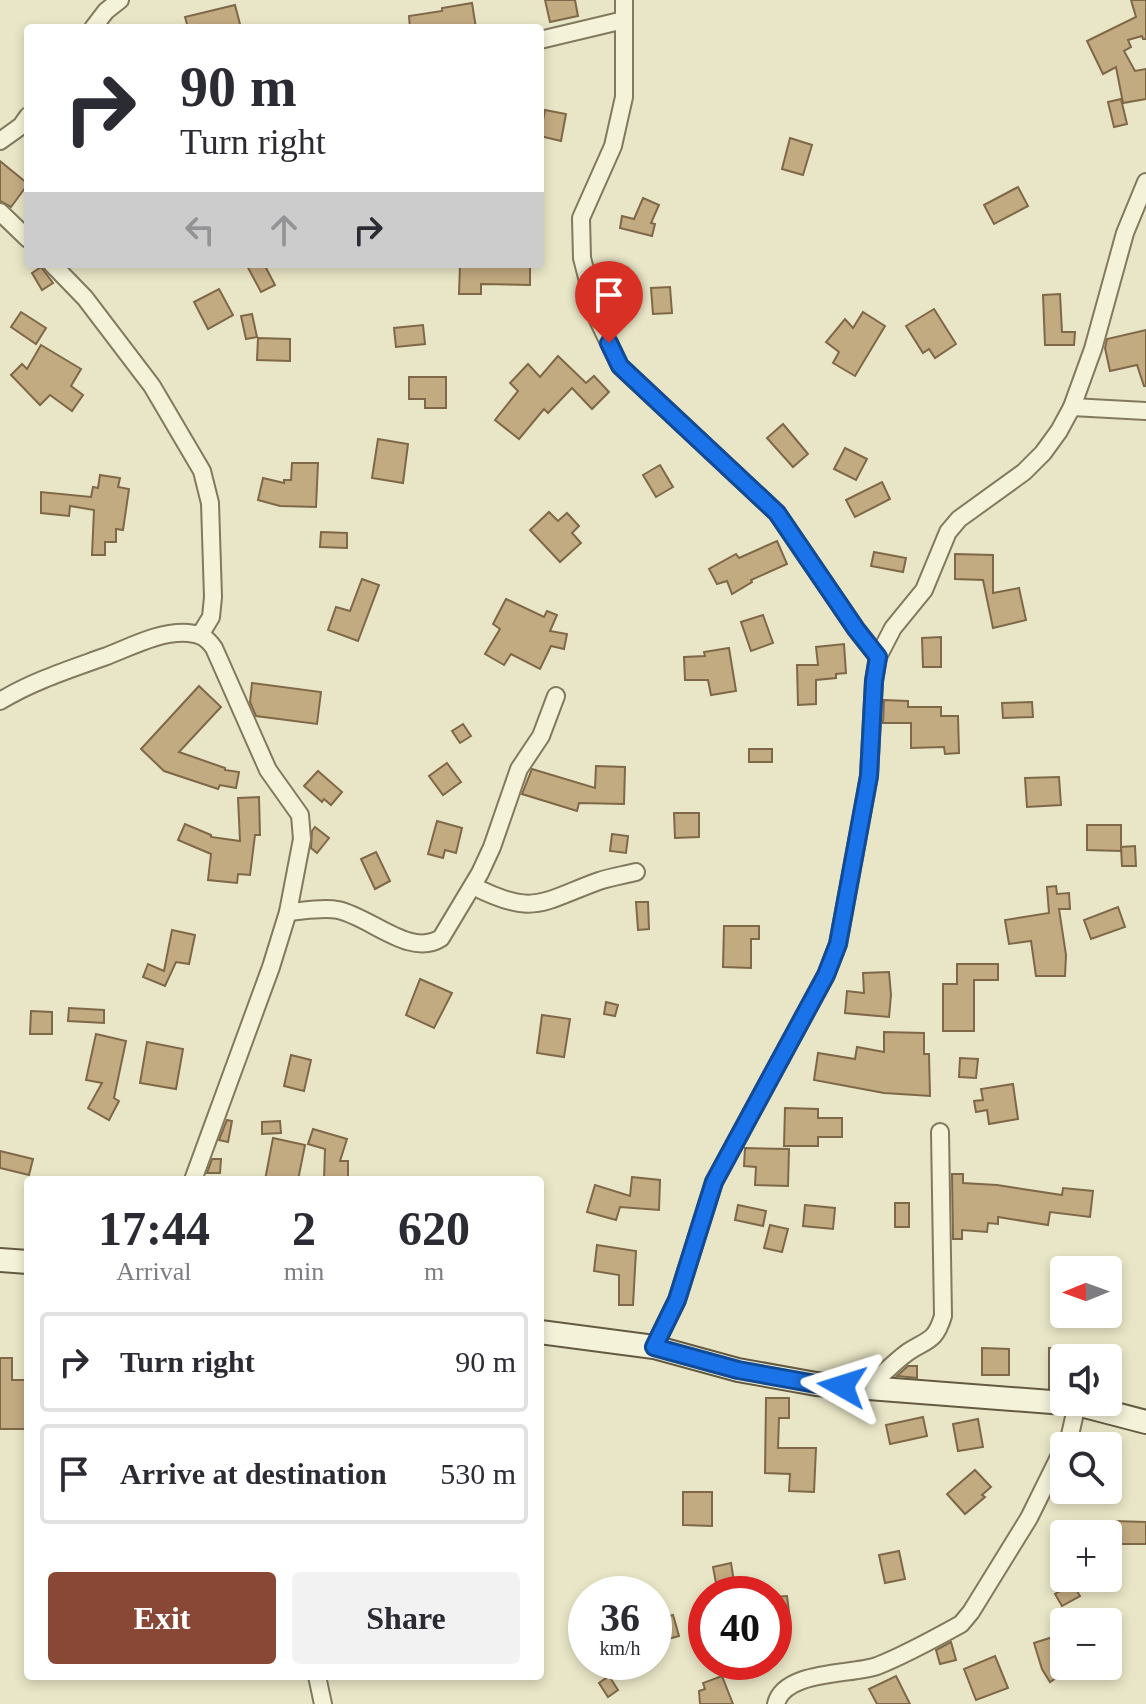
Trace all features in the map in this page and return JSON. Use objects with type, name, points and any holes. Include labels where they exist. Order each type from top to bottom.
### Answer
[{"type":"street","points":[[96,24],[120,0]]},
{"type":"street","points":[[624,0],[624,97],[616,134],[599,183],[581,218],[582,258],[598,320],[620,366],[777,513],[878,657]]},
{"type":"street","points":[[544,39],[624,20]]},
{"type":"street","points":[[0,141],[24,122]]},
{"type":"street","points":[[654,1347],[677,1300],[714,1182],[826,975],[838,944],[869,776],[878,657],[893,628],[924,590],[948,532],[959,519],[1001,490],[1043,453],[1072,407],[1093,349],[1125,233],[1146,182]]},
{"type":"street","points":[[0,212],[24,235]]},
{"type":"street","points":[[56,268],[85,298],[152,386],[202,471],[210,503],[213,597],[211,617],[200,635]]},
{"type":"street","points":[[1072,407],[1146,411]]},
{"type":"street","points":[[0,701],[36,682],[163,635],[200,635],[207,638],[214,648],[268,770],[300,815],[302,839],[288,912],[194,1176]]},
{"type":"street","points":[[288,912],[337,910],[422,946],[441,938],[473,886],[492,847],[519,769],[541,736],[556,696]]},
{"type":"street","points":[[473,886],[506,901],[541,904],[601,880],[636,872]]},
{"type":"street","points":[[869,1387],[909,1352],[930,1341],[938,1331],[943,1316],[940,1132]]},
{"type":"street","points":[[0,1260],[24,1262]]},
{"type":"street","points":[[544,1333],[654,1347],[738,1370],[816,1384],[1050,1402]]},
{"type":"street","points":[[1122,1416],[1146,1422]]},
{"type":"street","points":[[776,1704],[778,1697],[810,1677],[874,1667],[961,1624],[1029,1518],[1050,1475]]},
{"type":"street","points":[[318,1680],[323,1704]]},
{"type":"building","points":[[545,0],[575,0],[578,16],[550,22]]},
{"type":"building","points":[[1131,0],[1146,0],[1146,39],[1142,36],[1128,40],[1131,47],[1124,51],[1135,71],[1146,69],[1146,99],[1123,103],[1116,67],[1103,74],[1087,41],[1136,17]]},
{"type":"building","points":[[472,3],[475,24],[410,24],[409,16],[442,11],[442,8]]},
{"type":"building","points":[[235,5],[240,24],[187,24],[185,17]]},
{"type":"building","points":[[1121,99],[1127,124],[1114,127],[1108,102]]},
{"type":"building","points":[[545,110],[566,114],[561,141],[544,137]]},
{"type":"building","points":[[790,138],[812,145],[803,175],[782,169]]},
{"type":"building","points":[[0,161],[24,181],[24,189],[11,207],[0,201]]},
{"type":"building","points":[[1018,187],[1028,206],[994,224],[984,205]]},
{"type":"building","points":[[643,198],[659,205],[651,223],[655,224],[652,236],[620,228],[622,216],[634,219]]},
{"type":"building","points":[[42,268],[53,283],[42,290],[32,273]]},
{"type":"building","points":[[248,268],[266,268],[275,285],[261,292]]},
{"type":"building","points":[[460,268],[530,268],[530,285],[481,284],[481,294],[459,294]]},
{"type":"building","points":[[670,287],[672,313],[653,314],[651,288]]},
{"type":"building","points":[[219,289],[233,315],[208,329],[194,302]]},
{"type":"building","points":[[1060,294],[1062,332],[1075,332],[1074,345],[1045,345],[1043,295]]},
{"type":"building","points":[[934,309],[956,344],[935,358],[929,349],[923,353],[906,326]]},
{"type":"building","points":[[21,312],[46,328],[36,344],[11,327]]},
{"type":"building","points":[[863,312],[885,326],[855,376],[833,363],[839,352],[826,342],[845,319],[853,328]]},
{"type":"building","points":[[252,314],[257,337],[246,339],[241,316]]},
{"type":"building","points":[[423,325],[425,344],[396,347],[394,328]]},
{"type":"building","points":[[1146,330],[1144,386],[1137,365],[1110,371],[1105,348],[1107,339]]},
{"type":"building","points":[[258,338],[290,339],[290,361],[257,360]]},
{"type":"building","points":[[41,345],[81,369],[71,386],[83,395],[72,411],[50,395],[40,405],[11,375],[22,364],[27,369]]},
{"type":"building","points":[[558,356],[586,383],[594,376],[609,392],[592,409],[572,388],[548,413],[544,409],[519,439],[495,420],[518,391],[510,383],[528,364],[540,377]]},
{"type":"building","points":[[409,377],[446,377],[446,408],[425,408],[425,399],[409,399]]},
{"type":"building","points":[[783,424],[808,454],[793,467],[767,438]]},
{"type":"building","points":[[378,439],[408,444],[403,483],[372,478]]},
{"type":"building","points":[[845,448],[867,459],[856,480],[834,469]]},
{"type":"building","points":[[292,463],[318,463],[316,507],[280,506],[258,500],[263,478],[284,483],[284,480],[291,480]]},
{"type":"building","points":[[660,465],[673,487],[656,497],[643,475]]},
{"type":"building","points":[[100,475],[120,478],[118,487],[129,489],[123,530],[116,529],[116,542],[105,542],[105,555],[92,555],[94,510],[70,506],[69,516],[41,513],[41,492],[91,497],[93,487],[98,488]]},
{"type":"building","points":[[882,482],[890,499],[855,517],[846,500]]},
{"type":"building","points":[[549,512],[558,521],[567,513],[579,526],[572,533],[581,543],[560,562],[530,530]]},
{"type":"building","points":[[321,532],[347,533],[347,548],[320,547]]},
{"type":"building","points":[[777,541],[787,564],[751,580],[732,594],[727,581],[717,584],[709,569],[736,554],[739,558]]},
{"type":"building","points":[[874,552],[906,558],[903,572],[871,566]]},
{"type":"building","points":[[955,554],[993,555],[993,593],[1019,588],[1026,620],[993,628],[983,580],[955,579]]},
{"type":"building","points":[[362,579],[379,585],[358,641],[328,630],[336,607],[350,611]]},
{"type":"building","points":[[506,599],[544,617],[547,611],[557,615],[550,631],[567,634],[564,649],[551,646],[540,669],[511,654],[504,665],[485,654],[500,629],[493,624]]},
{"type":"building","points":[[763,615],[773,643],[751,651],[741,622]]},
{"type":"building","points":[[941,637],[941,667],[923,667],[922,638]]},
{"type":"building","points":[[844,644],[846,673],[836,674],[836,678],[816,680],[816,704],[798,705],[797,665],[818,665],[816,647]]},
{"type":"building","points":[[729,648],[736,691],[711,695],[708,680],[685,680],[684,657],[705,656],[704,652]]},
{"type":"building","points":[[252,683],[321,692],[317,724],[256,716],[250,702]]},
{"type":"building","points":[[199,686],[221,707],[179,752],[225,770],[239,772],[236,788],[220,785],[218,789],[164,771],[141,749]]},
{"type":"building","points":[[884,700],[908,701],[908,707],[941,707],[941,716],[958,716],[959,753],[945,754],[944,747],[911,748],[911,723],[883,723]]},
{"type":"building","points":[[1032,702],[1033,717],[1003,718],[1002,703]]},
{"type":"building","points":[[463,724],[471,736],[460,743],[452,731]]},
{"type":"building","points":[[749,749],[772,749],[772,762],[749,762]]},
{"type":"building","points":[[447,763],[461,782],[443,795],[429,776]]},
{"type":"building","points":[[596,766],[625,767],[624,804],[579,803],[577,811],[522,794],[532,769],[595,788]]},
{"type":"building","points":[[318,771],[342,792],[331,805],[324,799],[322,802],[304,786]]},
{"type":"building","points":[[1059,777],[1061,805],[1027,807],[1025,778]]},
{"type":"building","points":[[259,797],[260,835],[255,835],[250,875],[238,874],[237,883],[208,880],[211,854],[178,840],[185,824],[211,837],[240,841],[238,798]]},
{"type":"building","points":[[674,813],[699,813],[699,837],[675,838]]},
{"type":"building","points":[[437,821],[462,828],[456,853],[445,850],[443,858],[428,854]]},
{"type":"building","points":[[1087,825],[1121,825],[1121,851],[1087,850]]},
{"type":"building","points":[[315,827],[329,838],[317,853],[311,848]]},
{"type":"building","points":[[612,834],[628,836],[626,853],[610,851]]},
{"type":"building","points":[[1135,846],[1136,866],[1122,866],[1121,847]]},
{"type":"building","points":[[376,852],[390,881],[375,889],[361,859]]},
{"type":"building","points":[[1056,886],[1057,894],[1069,893],[1070,909],[1059,909],[1066,955],[1065,976],[1036,976],[1031,941],[1009,944],[1005,920],[1049,913],[1047,887]]},
{"type":"building","points":[[636,902],[648,902],[649,929],[638,930]]},
{"type":"building","points":[[1118,907],[1125,927],[1091,939],[1084,920]]},
{"type":"building","points":[[724,926],[759,926],[759,939],[751,939],[751,968],[723,967]]},
{"type":"building","points":[[172,930],[195,935],[189,964],[176,962],[165,986],[143,977],[148,964],[164,971]]},
{"type":"building","points":[[957,964],[998,964],[998,980],[974,980],[974,1031],[943,1031],[943,984],[957,984]]},
{"type":"building","points":[[889,972],[889,1017],[845,1013],[847,991],[864,993],[863,973]]},
{"type":"building","points":[[420,979],[452,993],[434,1028],[406,1015]]},
{"type":"building","points":[[606,1002],[618,1005],[615,1016],[604,1014]]},
{"type":"building","points":[[69,1008],[104,1010],[104,1023],[68,1021]]},
{"type":"building","points":[[31,1011],[52,1012],[52,1034],[30,1034]]},
{"type":"building","points":[[542,1015],[570,1019],[564,1057],[537,1053]]},
{"type":"building","points":[[884,1032],[924,1033],[924,1054],[929,1054],[930,1096],[884,1093],[814,1080],[818,1053],[855,1059],[857,1047],[884,1052]]},
{"type":"building","points":[[96,1034],[126,1041],[114,1098],[119,1101],[109,1120],[88,1108],[102,1083],[86,1080]]},
{"type":"building","points":[[147,1042],[183,1049],[176,1089],[140,1083]]},
{"type":"building","points":[[291,1055],[311,1060],[304,1091],[284,1086]]},
{"type":"building","points":[[960,1058],[978,1059],[976,1078],[959,1077]]},
{"type":"building","points":[[1013,1084],[1018,1119],[989,1124],[987,1110],[976,1112],[974,1101],[983,1100],[981,1089]]},
{"type":"building","points":[[785,1108],[818,1109],[818,1118],[842,1118],[842,1137],[818,1137],[818,1146],[784,1146]]},
{"type":"building","points":[[227,1120],[232,1121],[228,1142],[219,1140]]},
{"type":"building","points":[[280,1121],[281,1133],[262,1134],[262,1122]]},
{"type":"building","points":[[313,1129],[347,1139],[340,1161],[348,1161],[348,1176],[324,1176],[325,1149],[308,1144]]},
{"type":"building","points":[[273,1138],[305,1145],[299,1176],[266,1176]]},
{"type":"building","points":[[745,1148],[789,1149],[788,1186],[755,1185],[756,1167],[744,1166]]},
{"type":"building","points":[[0,1151],[33,1159],[29,1175],[0,1168]]},
{"type":"building","points":[[212,1159],[221,1159],[220,1173],[207,1173]]},
{"type":"building","points":[[952,1174],[963,1174],[963,1183],[1062,1195],[1063,1188],[1093,1191],[1090,1217],[1050,1212],[1048,1225],[998,1217],[998,1224],[988,1223],[987,1232],[962,1230],[962,1239],[953,1239]]},
{"type":"building","points":[[632,1177],[660,1180],[659,1210],[620,1207],[616,1220],[587,1212],[595,1185],[630,1196]]},
{"type":"building","points":[[895,1203],[909,1203],[909,1227],[895,1227]]},
{"type":"building","points":[[738,1205],[766,1211],[763,1226],[735,1220]]},
{"type":"building","points":[[805,1205],[835,1208],[833,1229],[803,1226]]},
{"type":"building","points":[[770,1225],[788,1229],[782,1252],[764,1248]]},
{"type":"building","points":[[597,1245],[636,1251],[633,1305],[619,1305],[619,1275],[594,1271]]},
{"type":"building","points":[[982,1348],[1009,1349],[1009,1375],[982,1375]]},
{"type":"building","points":[[1049,1348],[1050,1348],[1050,1388]]},
{"type":"building","points":[[0,1358],[12,1358],[12,1380],[24,1380],[24,1429],[0,1429]]},
{"type":"building","points":[[908,1366],[917,1366],[917,1378],[897,1376]]},
{"type":"building","points":[[766,1398],[789,1398],[789,1418],[779,1418],[778,1448],[816,1448],[814,1492],[789,1491],[790,1474],[765,1473]]},
{"type":"building","points":[[923,1417],[927,1436],[890,1444],[886,1425]]},
{"type":"building","points":[[978,1419],[983,1447],[958,1451],[953,1424]]},
{"type":"building","points":[[975,1470],[991,1487],[982,1495],[985,1497],[965,1514],[947,1494]]},
{"type":"building","points":[[683,1492],[712,1492],[712,1526],[683,1525]]},
{"type":"building","points":[[1122,1521],[1146,1522],[1146,1544],[1122,1544]]},
{"type":"building","points":[[899,1551],[905,1579],[885,1583],[879,1555]]},
{"type":"building","points":[[731,1563],[733,1576],[715,1576],[713,1567]]},
{"type":"building","points":[[1078,1592],[1080,1596],[1062,1606],[1055,1594]]},
{"type":"building","points":[[672,1615],[679,1636],[672,1638]]},
{"type":"building","points":[[1050,1638],[1050,1680],[1053,1680],[1050,1682],[1042,1669],[1034,1643]]},
{"type":"building","points":[[951,1642],[956,1660],[940,1664],[936,1650]]},
{"type":"building","points":[[995,1656],[1008,1688],[976,1700],[964,1669]]},
{"type":"building","points":[[896,1676],[910,1704],[877,1704],[869,1689]]},
{"type":"building","points":[[612,1680],[618,1690],[608,1697],[599,1683]]},
{"type":"building","points":[[724,1680],[733,1704],[700,1704],[699,1691],[705,1689],[703,1683]]},
{"type":"route","points":[[609,343],[620,366],[777,513],[878,657],[869,776],[838,944],[826,975],[714,1182],[677,1300],[654,1347],[738,1370],[842,1386]]}]
